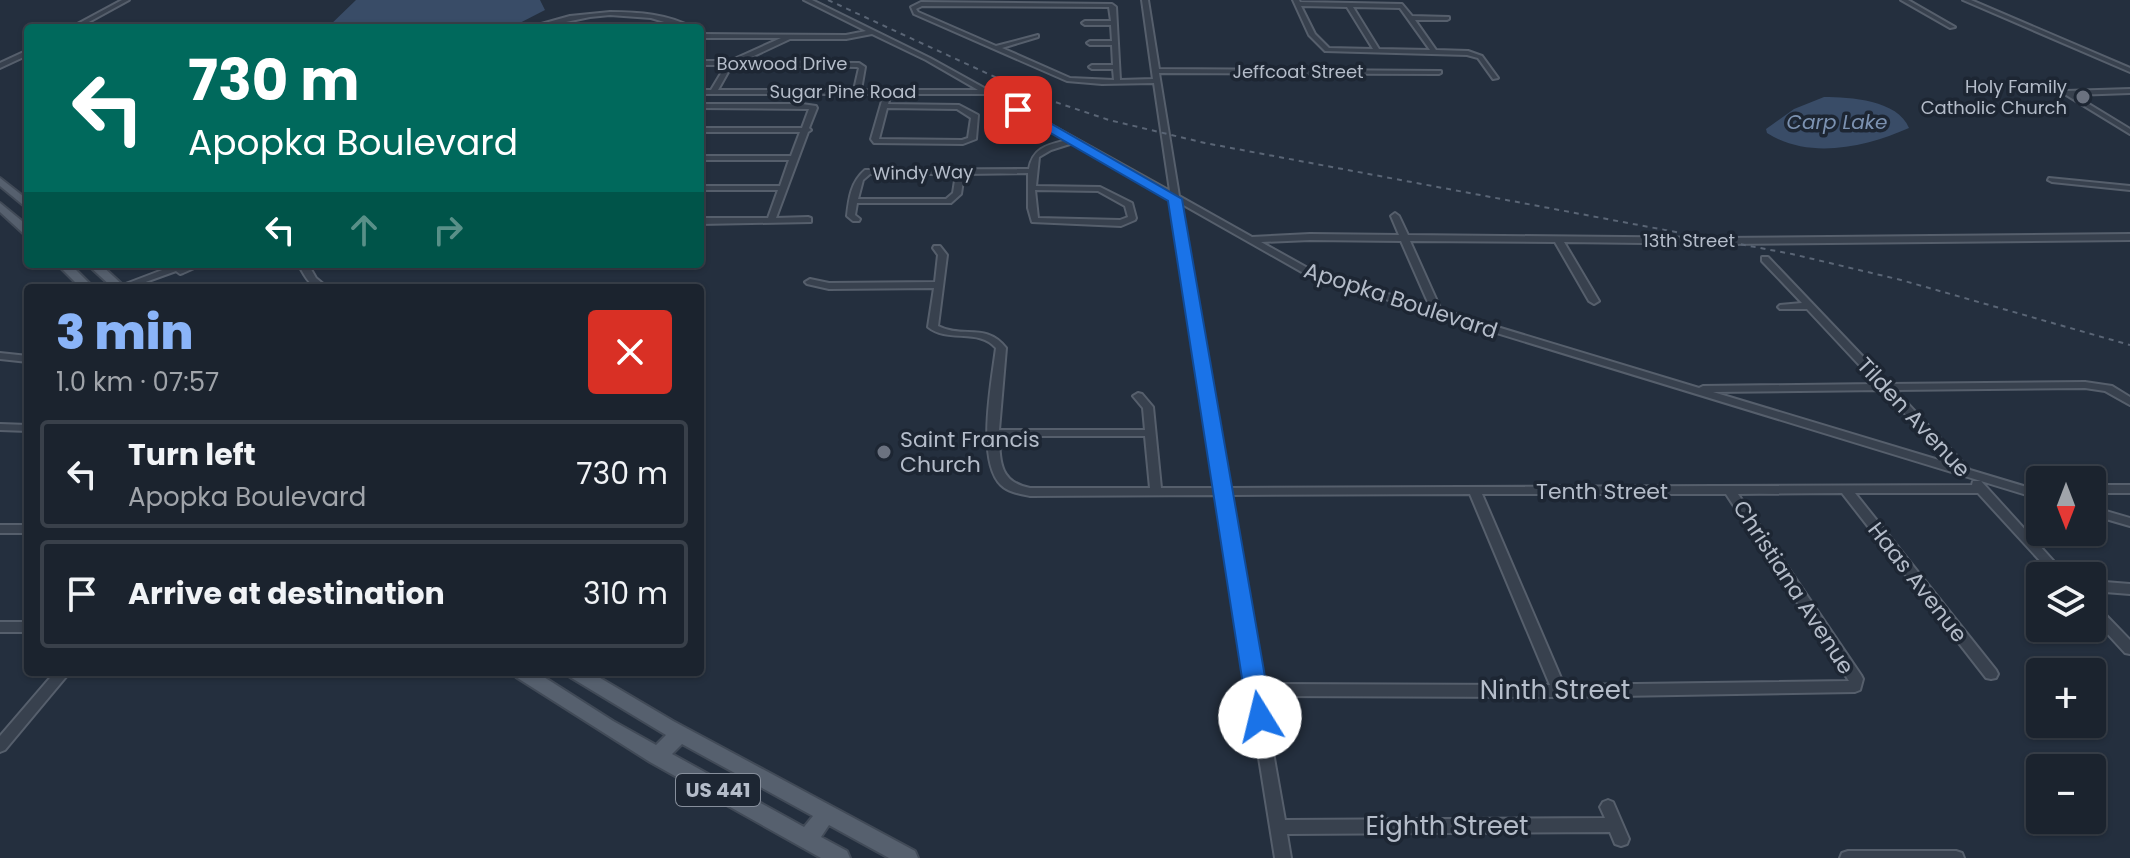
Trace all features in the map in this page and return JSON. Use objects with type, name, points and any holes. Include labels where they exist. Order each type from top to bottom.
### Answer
[{"type":"main road","points":[[0,181],[24,202]]},
{"type":"main road","points":[[0,206],[24,228]]},
{"type":"main road","points":[[67,268],[84,284]]},
{"type":"main road","points":[[98,268],[116,284]]},
{"type":"main road","name":"US 441","points":[[528,676],[657,756],[840,858]]},
{"type":"main road","name":"US 441","points":[[583,676],[908,858]]},
{"type":"main road","points":[[657,756],[680,733]]},
{"type":"main road","points":[[807,840],[826,813]]},
{"type":"street","points":[[81,24],[126,0]]},
{"type":"street","name":"Apopka Boulevard","points":[[807,0],[987,92],[1310,273],[2026,491]]},
{"type":"street","points":[[1145,0],[1283,858]]},
{"type":"street","points":[[1904,0],[1952,27]]},
{"type":"street","points":[[1966,0],[2130,70]]},
{"type":"street","points":[[1117,81],[1113,7],[1104,4],[959,2],[921,4],[915,6],[913,11],[1069,80],[1117,81],[1157,81]]},
{"type":"street","points":[[1297,2],[1396,5],[1405,8],[1434,52]]},
{"type":"street","points":[[1297,2],[1322,48],[1340,53],[1475,55],[1495,78]]},
{"type":"street","points":[[1348,4],[1378,52]]},
{"type":"street","points":[[543,24],[624,11],[678,24]]},
{"type":"street","points":[[1411,18],[1447,18]]},
{"type":"street","points":[[1085,23],[1114,23]]},
{"type":"street","points":[[704,36],[846,37],[873,32]]},
{"type":"street","points":[[713,92],[730,64],[792,36]]},
{"type":"street","points":[[995,48],[1036,36]]},
{"type":"street","points":[[1090,43],[1116,43]]},
{"type":"street","points":[[0,66],[24,54]]},
{"type":"street","points":[[2108,61],[2130,61]]},
{"type":"street","name":"Boxwood Drive","points":[[704,63],[852,64],[862,67],[857,92]]},
{"type":"street","points":[[1092,67],[1117,67]]},
{"type":"street","name":"Jeffcoat Street","points":[[1156,71],[1439,72]]},
{"type":"street","points":[[2130,91],[2066,93],[2130,132]]},
{"type":"street","name":"Sugar Pine Road","points":[[704,92],[987,92]]},
{"type":"street","points":[[884,106],[964,109],[975,117],[972,139],[963,142],[877,141],[875,139],[884,106],[888,92]]},
{"type":"street","points":[[704,106],[810,106],[815,111],[771,220]]},
{"type":"street","points":[[2113,122],[2130,121]]},
{"type":"street","points":[[704,130],[807,130]]},
{"type":"street","points":[[1032,188],[1107,191],[1129,205],[1132,218],[1121,223],[1040,222],[1032,216],[1032,188],[1033,160],[1041,152],[1073,141]]},
{"type":"street","points":[[704,158],[795,158]]},
{"type":"street","points":[[853,201],[948,201],[957,194],[960,171]]},
{"type":"street","name":"Windy Way","points":[[856,219],[851,216],[853,201],[860,178],[868,172],[1033,171]]},
{"type":"street","points":[[2052,180],[2130,188]]},
{"type":"street","points":[[704,188],[783,188]]},
{"type":"street","points":[[1395,216],[1403,240],[1438,313]]},
{"type":"street","points":[[704,221],[808,220]]},
{"type":"street","name":"13th Street","points":[[1249,240],[1298,237],[1559,241],[2130,237]]},
{"type":"street","points":[[1559,241],[1594,301]]},
{"type":"street","points":[[810,282],[829,286],[938,285],[943,255],[937,248]]},
{"type":"street","name":"Tilden Avenue","points":[[1765,259],[2048,562]]},
{"type":"street","points":[[131,284],[176,268]]},
{"type":"street","points":[[146,284],[188,268]]},
{"type":"street","points":[[305,268],[318,284]]},
{"type":"street","name":"Tenth Street","points":[[938,285],[933,327],[949,335],[986,336],[994,339],[1001,348],[994,433],[999,474],[1014,489],[1030,492],[1981,489]]},
{"type":"street","points":[[1783,307],[1809,306]]},
{"type":"street","points":[[0,356],[24,359]]},
{"type":"street","points":[[1690,389],[2085,385],[2108,388],[2130,402]]},
{"type":"street","points":[[1138,396],[1148,407],[1156,492]]},
{"type":"street","points":[[0,427],[24,428]]},
{"type":"street","points":[[994,433],[1151,433]]},
{"type":"street","name":"Haas Avenue","points":[[1845,489],[1991,674]]},
{"type":"street","points":[[2106,489],[2130,489]]},
{"type":"street","name":"Christiana Avenue","points":[[1730,490],[1856,679],[1855,686]]},
{"type":"street","points":[[1475,492],[1559,691]]},
{"type":"street","points":[[2106,515],[2130,522]]},
{"type":"street","points":[[0,529],[24,529]]},
{"type":"street","points":[[2106,587],[2130,589]]},
{"type":"street","points":[[2106,624],[2130,649]]},
{"type":"street","points":[[0,627],[24,627]]},
{"type":"street","points":[[0,746],[60,676]]},
{"type":"street","name":"Ninth Street","points":[[1255,690],[1559,691],[1855,686]]},
{"type":"street","name":"Eighth Street","points":[[1278,827],[1618,832],[1608,807]]},
{"type":"street","points":[[1848,858],[1956,858]]},
{"type":"water","points":[[356,0],[540,0],[545,10],[518,24],[331,24]]},
{"type":"water","name":"Carp Lake","points":[[1824,97],[1859,99],[1884,106],[1895,111],[1909,128],[1875,141],[1838,148],[1801,146],[1767,133],[1766,129],[1794,109]]},
{"type":"railway","points":[[828,0],[1034,95],[1109,120],[1205,143],[1792,254],[1901,280],[2130,345]]},
{"type":"place","name":"Holy Family Catholic Church","points":[[2083,97]]},
{"type":"place","name":"Saint Francis Church","points":[[884,452]]},
{"type":"route","points":[[1018,110],[1175,199],[1260,717]]}]
